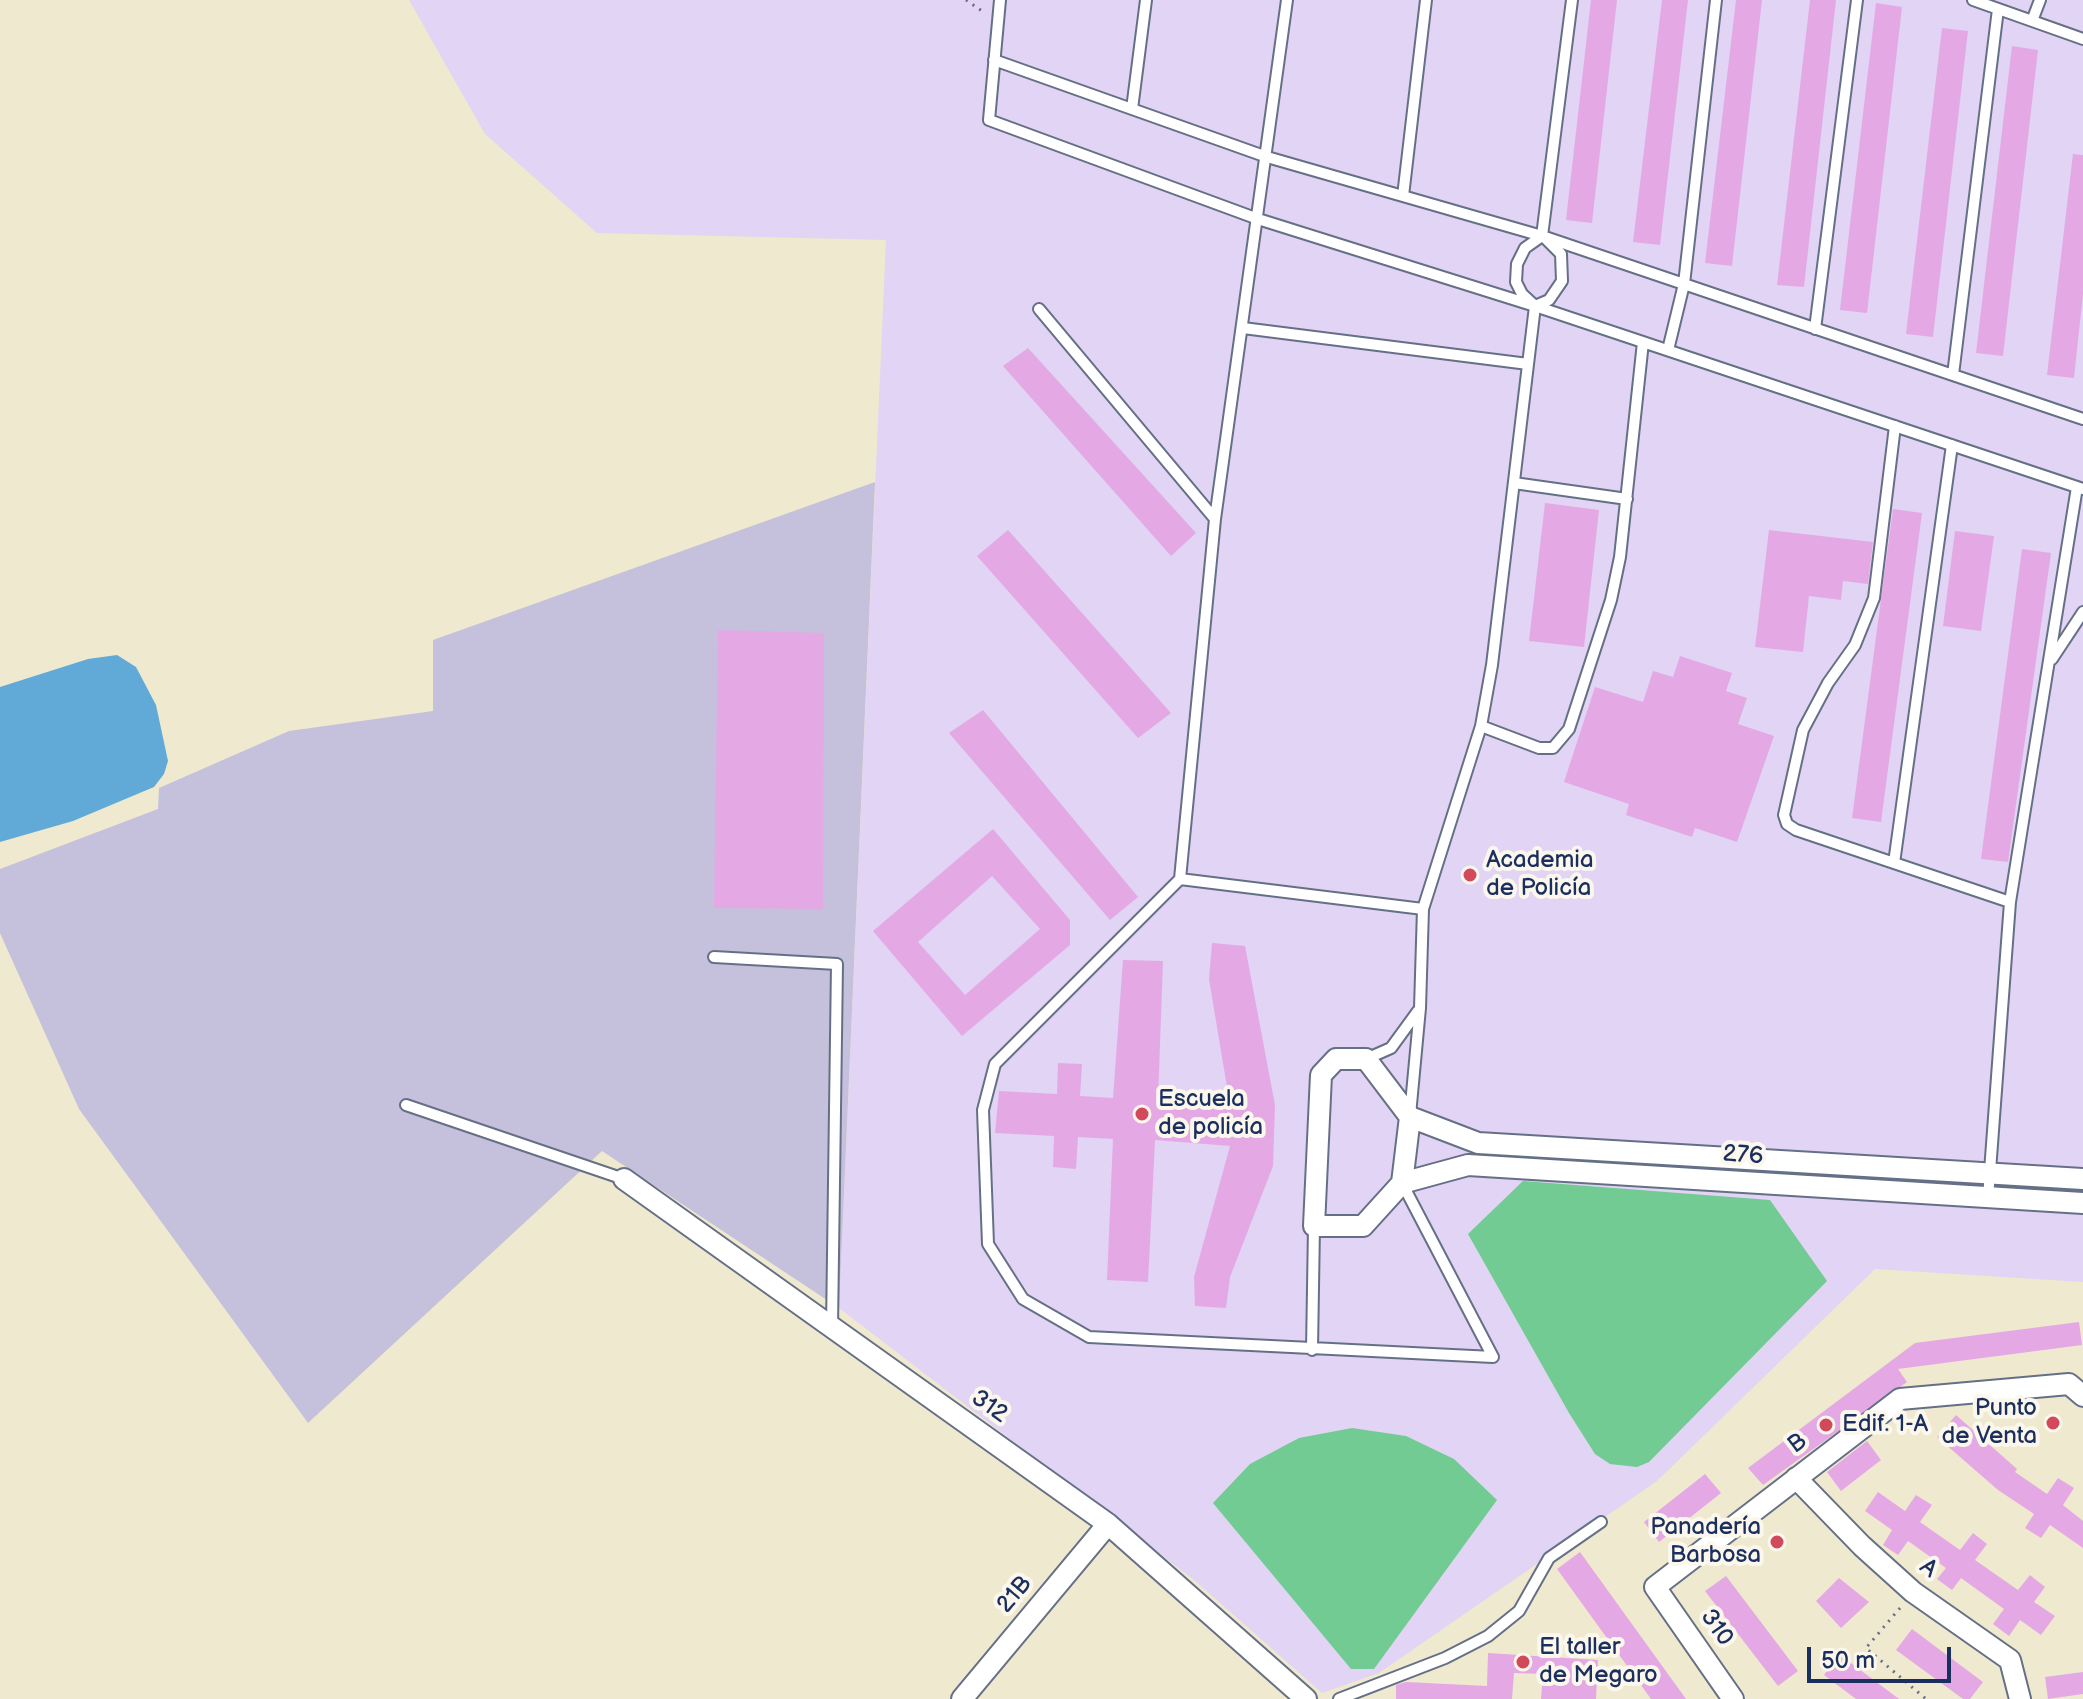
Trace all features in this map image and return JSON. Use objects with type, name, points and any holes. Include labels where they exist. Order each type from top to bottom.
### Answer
[{"type":"street","points":[[1336,1059],[1366,1059],[1410,1117],[1402,1183],[1363,1226],[1314,1226],[1321,1075],[1336,1059]]},
{"type":"street","name":"276","points":[[1410,1117],[1478,1143],[2083,1179]]},
{"type":"street","name":"276","points":[[1402,1183],[1468,1165],[2083,1203]]},
{"type":"street","name":"312","points":[[624,1179],[1108,1524],[1306,1699]]},
{"type":"street","name":"B","points":[[1655,1587],[1900,1399],[2069,1384],[2083,1396]]},
{"type":"street","name":"A","points":[[1796,1478],[1862,1546],[1913,1592],[2010,1660],[2020,1699]]},
{"type":"street","name":"21B","points":[[962,1699],[1108,1524]]},
{"type":"street","name":"310","points":[[1655,1587],[1733,1699]]},
{"type":"lane","points":[[1000,0],[989,120],[1258,219],[1535,306],[2080,488],[2010,902],[1988,1198]]},
{"type":"lane","points":[[1132,109],[1146,0]]},
{"type":"lane","points":[[1287,0],[1215,519],[1180,879],[995,1064],[983,1110],[988,1244],[1023,1299],[1089,1337],[1493,1357],[1402,1183]]},
{"type":"lane","points":[[1403,196],[1426,0]]},
{"type":"lane","points":[[1535,306],[1522,294],[1516,282],[1517,264],[1525,248],[1542,236],[1572,0]]},
{"type":"lane","points":[[1668,350],[1684,284],[1716,0]]},
{"type":"lane","points":[[1815,329],[1857,0]]},
{"type":"lane","points":[[1973,0],[2083,39]]},
{"type":"lane","points":[[2032,21],[2040,0]]},
{"type":"lane","points":[[1953,375],[1998,9]]},
{"type":"lane","points":[[994,60],[1267,157],[1542,236],[2083,419]]},
{"type":"lane","points":[[1535,306],[1549,300],[1562,281],[1561,254],[1542,236]]},
{"type":"lane","points":[[1410,1117],[1420,1008],[1423,909],[1481,726],[1492,665],[1535,306]]},
{"type":"lane","points":[[1039,309],[1215,519]]},
{"type":"lane","points":[[1243,328],[1528,364]]},
{"type":"lane","points":[[1481,726],[1539,748],[1553,748],[1569,729],[1611,600],[1627,499],[1643,342]]},
{"type":"lane","points":[[1895,426],[1874,598],[1855,645],[1828,683],[1803,730],[1784,815],[1787,824],[1796,830],[2010,902]]},
{"type":"lane","points":[[1894,863],[1952,445]]},
{"type":"lane","points":[[1514,483],[1627,499]]},
{"type":"lane","points":[[2048,665],[2083,612]]},
{"type":"lane","points":[[1180,879],[1423,909]]},
{"type":"lane","points":[[714,957],[837,964],[832,1327]]},
{"type":"lane","points":[[1366,1059],[1391,1048],[1420,1008]]},
{"type":"lane","points":[[406,1105],[624,1179]]},
{"type":"lane","points":[[1312,1350],[1314,1226]]},
{"type":"lane","points":[[1339,1699],[1445,1658],[1488,1636],[1519,1611],[1534,1591],[1549,1558],[1601,1522]]},
{"type":"path","points":[[966,0],[998,22]]},
{"type":"path","points":[[1913,1592],[1866,1648],[1926,1699]]},
{"type":"shaded area","name":"Academia de Policía","points":[[409,0],[2083,0],[2083,1282],[1875,1269],[1657,1481],[1379,1673],[1322,1693],[1194,1580],[839,1308],[886,240],[597,233],[485,134]]},
{"type":"shaded area","points":[[875,482],[839,1308],[602,1151],[308,1423],[79,1109],[0,933],[0,869],[158,809],[159,788],[289,731],[433,711],[433,640]]},
{"type":"green space","points":[[1523,1181],[1770,1200],[1827,1281],[1649,1462],[1637,1467],[1610,1464],[1595,1454],[1569,1413],[1468,1234]]},
{"type":"green space","points":[[1352,1428],[1406,1436],[1454,1459],[1497,1500],[1374,1669],[1351,1669],[1213,1503],[1250,1464],[1299,1438]]},
{"type":"water","points":[[117,655],[136,667],[156,705],[168,761],[164,774],[154,787],[73,821],[0,842],[0,687],[88,659]]},
{"type":"building","points":[[1591,0],[1617,0],[1592,223],[1566,220]]},
{"type":"building","points":[[1662,0],[1688,0],[1660,245],[1633,242]]},
{"type":"building","points":[[1736,0],[1762,0],[1732,266],[1705,263]]},
{"type":"building","points":[[1810,0],[1836,0],[1804,287],[1777,285]]},
{"type":"building","points":[[1876,3],[1902,7],[1867,313],[1840,310]]},
{"type":"building","points":[[1942,28],[1968,31],[1933,337],[1906,334]]},
{"type":"building","points":[[2012,46],[2038,50],[2003,356],[1976,353]]},
{"type":"building","points":[[2073,154],[2083,155],[2083,294],[2074,378],[2047,375]]},
{"type":"building","points":[[1028,348],[1196,533],[1171,556],[1003,366]]},
{"type":"building","points":[[1545,503],[1599,510],[1584,647],[1529,641]]},
{"type":"building","points":[[1893,509],[1922,513],[1881,822],[1852,818]]},
{"type":"building","points":[[1008,530],[1171,713],[1138,738],[977,556]]},
{"type":"building","points":[[1769,530],[1873,542],[1868,584],[1843,581],[1841,600],[1809,596],[1803,652],[1755,647]]},
{"type":"building","points":[[1955,531],[1994,536],[1981,631],[1943,626]]},
{"type":"building","points":[[2022,549],[2051,553],[2008,862],[1981,859]]},
{"type":"building","points":[[718,630],[824,633],[823,909],[714,908]]},
{"type":"building","points":[[1680,656],[1732,673],[1726,691],[1747,698],[1738,724],[1774,736],[1737,842],[1695,828],[1692,837],[1626,815],[1629,804],[1564,782],[1595,687],[1643,702],[1653,671],[1673,677]]},
{"type":"building","points":[[983,710],[1138,897],[1110,920],[949,733]]},
{"type":"building","points":[[993,829],[1070,920],[1070,945],[962,1036],[873,931]],"holes":[[[992,876],[1040,929],[965,995],[918,942]]]},
{"type":"building","points":[[1212,943],[1245,946],[1275,1105],[1273,1166],[1230,1277],[1226,1308],[1195,1306],[1194,1277],[1230,1146],[1155,1140],[1148,1282],[1107,1280],[1113,1139],[1078,1137],[1076,1169],[1053,1167],[1054,1136],[995,1133],[999,1091],[1057,1094],[1058,1063],[1082,1064],[1080,1096],[1113,1098],[1123,960],[1163,961],[1158,1100],[1230,1105],[1209,979]]},
{"type":"building","points":[[2079,1322],[2082,1345],[1898,1369],[1907,1382],[1763,1485],[1748,1468],[1915,1343]]},
{"type":"building","points":[[1956,1415],[2017,1469],[2015,1472],[2047,1494],[2058,1478],[2074,1488],[2063,1505],[2083,1521],[2083,1548],[2050,1525],[2041,1538],[2025,1528],[2034,1514],[1998,1490],[1937,1437]]},
{"type":"building","points":[[1867,1441],[1881,1460],[1841,1491],[1827,1472]]},
{"type":"building","points":[[1705,1474],[1721,1493],[1659,1542],[1644,1522]]},
{"type":"building","points":[[1878,1492],[1905,1511],[1916,1495],[1932,1505],[1920,1522],[1960,1550],[1973,1533],[1987,1544],[1975,1560],[2018,1590],[2030,1575],[2045,1587],[2034,1602],[2055,1616],[2041,1635],[2020,1620],[2009,1636],[1993,1624],[2004,1609],[1961,1578],[1952,1590],[1937,1579],[1946,1568],[1908,1541],[1898,1555],[1883,1545],[1892,1530],[1865,1511]]},
{"type":"building","points":[[1580,1552],[1686,1699],[1651,1699],[1557,1569]]},
{"type":"building","points":[[1726,1576],[1798,1671],[1778,1686],[1705,1591]]},
{"type":"building","points":[[1839,1578],[1869,1602],[1841,1628],[1816,1601]]},
{"type":"building","points":[[1912,1629],[1983,1682],[1970,1699],[1963,1699],[1896,1650]]},
{"type":"building","points":[[1488,1653],[1598,1660],[1596,1699],[1541,1699],[1543,1674],[1514,1673],[1512,1699],[1396,1699],[1396,1685],[1406,1682],[1487,1686]]},
{"type":"building","points":[[1839,1654],[1899,1699],[1856,1699],[1824,1675]]},
{"type":"building","points":[[2083,1672],[2083,1694],[2048,1699],[2045,1677]]},
{"type":"place","name":"Academia de Policía","points":[[1470,875]]},
{"type":"place","name":"Escuela de policía","points":[[1142,1114]]},
{"type":"place","name":"Punto de Venta","points":[[2053,1423]]},
{"type":"place","name":"Edif. 1-A","points":[[1826,1425]]},
{"type":"place","name":"Panadería Barbosa","points":[[1777,1542]]},
{"type":"place","name":"El taller de Megaro","points":[[1523,1662]]}]
